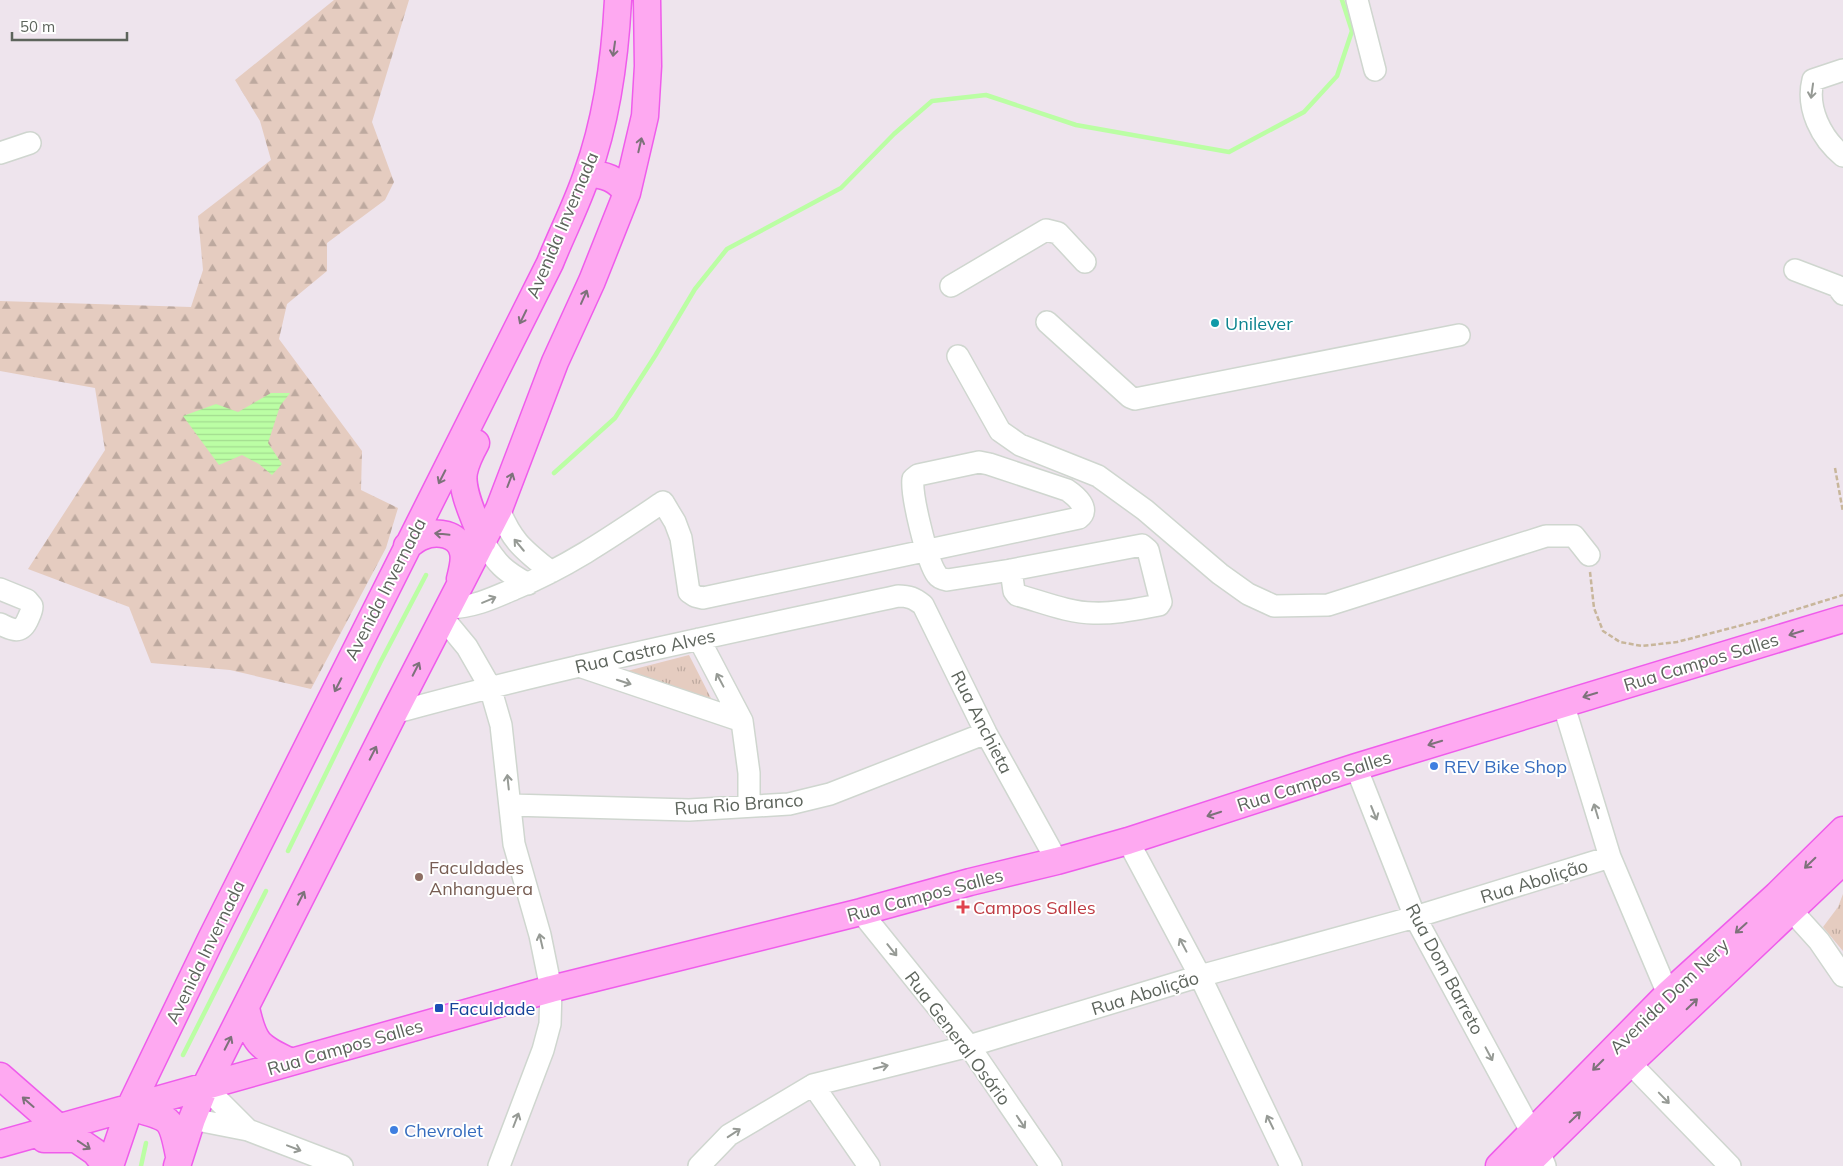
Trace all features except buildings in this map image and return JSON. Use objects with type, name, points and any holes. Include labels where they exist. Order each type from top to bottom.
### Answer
[{"type":"main road","points":[[178,1161],[205,1087],[499,509],[555,362],[592,281],[627,193],[646,116],[648,66],[647,0]]},
{"type":"main road","points":[[618,2],[628,1],[632,6],[647,97]]},
{"type":"main road","name":"Avenida Invernada","points":[[110,1166],[130,1107],[211,939],[550,263],[587,174],[599,131],[609,85],[617,28],[618,2]]},
{"type":"main road","points":[[587,174],[605,176],[615,180],[627,193]]},
{"type":"main road","points":[[483,541],[464,488],[463,475],[466,464],[489,416],[496,371]]},
{"type":"main road","points":[[469,502],[499,509]]},
{"type":"main road","points":[[407,546],[421,537],[442,533],[451,536],[458,542],[463,550],[464,558],[450,605]]},
{"type":"main road","name":"Rua Campos Salles","points":[[10,1141],[57,1126],[205,1087],[551,989],[861,912],[1128,841],[1563,703],[1843,619]]},
{"type":"main road","name":"Avenida Dom Nery","points":[[1499,1166],[1535,1154],[1630,1063],[1784,902],[1843,830]]},
{"type":"main road","name":"Avenida Dom Nery","points":[[1535,1154],[1668,994],[1784,902],[1843,861]]},
{"type":"main road","points":[[246,1008],[251,1032],[264,1049],[291,1062]]},
{"type":"main road","points":[[0,1076],[57,1126]]},
{"type":"main road","points":[[130,1107],[163,1117],[171,1123],[175,1132],[178,1161]]},
{"type":"main road","points":[[10,1141],[76,1139],[95,1152],[106,1166]]},
{"type":"street","points":[[1356,0],[1375,70]]},
{"type":"street","points":[[1843,70],[1814,80],[1810,100],[1813,113],[1822,132],[1843,156]]},
{"type":"street","points":[[0,153],[30,143]]},
{"type":"street","points":[[950,286],[1046,230],[1058,233],[1086,262]]},
{"type":"street","points":[[1795,270],[1837,286],[1843,294]]},
{"type":"street","points":[[1047,322],[1130,397],[1135,399],[1459,335]]},
{"type":"street","points":[[958,356],[1000,431],[1020,445],[1098,476],[1145,510],[1220,574],[1248,594],[1274,606],[1328,605],[1546,536],[1574,536],[1589,555]]},
{"type":"street","points":[[499,1166],[543,1050],[550,1024],[551,989],[540,936],[514,844],[501,725],[490,686],[468,647],[450,605],[479,604],[528,584],[586,554],[663,502],[675,522],[681,538],[689,592],[703,598],[927,550],[1079,518],[1084,511],[1083,506],[1074,494],[1067,490],[979,462],[915,476],[913,484],[927,550],[936,574],[941,579],[946,580],[1011,570],[1142,546],[1148,550],[1161,602],[1159,605],[1130,611],[1081,612],[1017,595],[1014,591],[1011,570]]},
{"type":"street","points":[[499,509],[506,528],[521,548],[551,572]]},
{"type":"street","points":[[483,541],[494,560],[509,574],[528,584]]},
{"type":"street","points":[[0,589],[28,600],[32,606],[21,630],[13,630],[0,624]]},
{"type":"street","name":"Rua Castro Alves","points":[[394,713],[490,686],[898,596]]},
{"type":"street","name":"Rua Anchieta","points":[[898,596],[915,598],[923,605],[986,733],[1057,861]]},
{"type":"street","points":[[699,639],[742,721],[749,772],[749,806]]},
{"type":"street","points":[[578,666],[742,721]]},
{"type":"street","points":[[1563,703],[1610,858],[1668,994]]},
{"type":"street","name":"Rua Rio Branco","points":[[511,806],[689,810],[789,804],[830,794],[986,733]]},
{"type":"street","name":"Rua Dom Barreto","points":[[1356,768],[1415,917],[1535,1154]]},
{"type":"street","points":[[1128,841],[1200,976],[1291,1166]]},
{"type":"street","name":"Rua Abolição","points":[[699,1166],[729,1135],[813,1085],[969,1046],[1200,976],[1415,917],[1610,858]]},
{"type":"street","points":[[1784,902],[1819,941],[1843,976]]},
{"type":"street","name":"Rua General Osório","points":[[861,912],[969,1046],[1051,1166]]},
{"type":"street","points":[[1630,1063],[1730,1166]]},
{"type":"street","points":[[813,1085],[869,1166]]},
{"type":"street","points":[[205,1087],[248,1130]]},
{"type":"street","points":[[192,1120],[248,1130],[342,1166]]},
{"type":"path","points":[[1835,468],[1843,512]]},
{"type":"path","points":[[1589,555],[1594,608],[1604,631],[1620,642],[1642,646],[1678,642],[1762,620],[1843,595]]},
{"type":"green space","points":[[334,0],[409,0],[372,122],[394,182],[385,200],[327,243],[327,271],[287,304],[279,339],[362,451],[361,490],[398,508],[386,548],[311,689],[230,670],[151,663],[129,607],[28,569],[105,450],[95,388],[0,371],[0,301],[191,307],[203,270],[198,216],[271,160],[260,121],[235,80]]},
{"type":"green space","points":[[689,655],[714,704],[627,671]]},
{"type":"green space","points":[[1843,894],[1843,951],[1823,927],[1838,907]]},
{"type":"shaded area","points":[[271,393],[290,393],[280,406],[268,443],[282,464],[272,475],[259,464],[242,455],[219,465],[183,416],[216,404],[238,412]]},
{"type":"waterway","points":[[554,473],[615,418],[695,289],[727,249],[841,188],[894,134],[932,101],[986,95],[1076,125],[1229,152],[1304,112],[1337,76],[1352,31],[1342,0]]},
{"type":"waterway","points":[[288,851],[380,663],[426,575]]},
{"type":"waterway","points":[[183,1055],[266,891]]},
{"type":"waterway","points":[[141,1166],[146,1143]]},
{"type":"place","name":"Unilever","points":[[1215,323]]},
{"type":"place","name":"REV Bike Shop","points":[[1434,766]]},
{"type":"place","name":"Faculdades Anhanguera","points":[[419,877]]},
{"type":"place","name":"Campos Salles","points":[[963,907]]},
{"type":"place","name":"Faculdade","points":[[439,1008]]},
{"type":"place","name":"Chevrolet","points":[[394,1130]]}]
